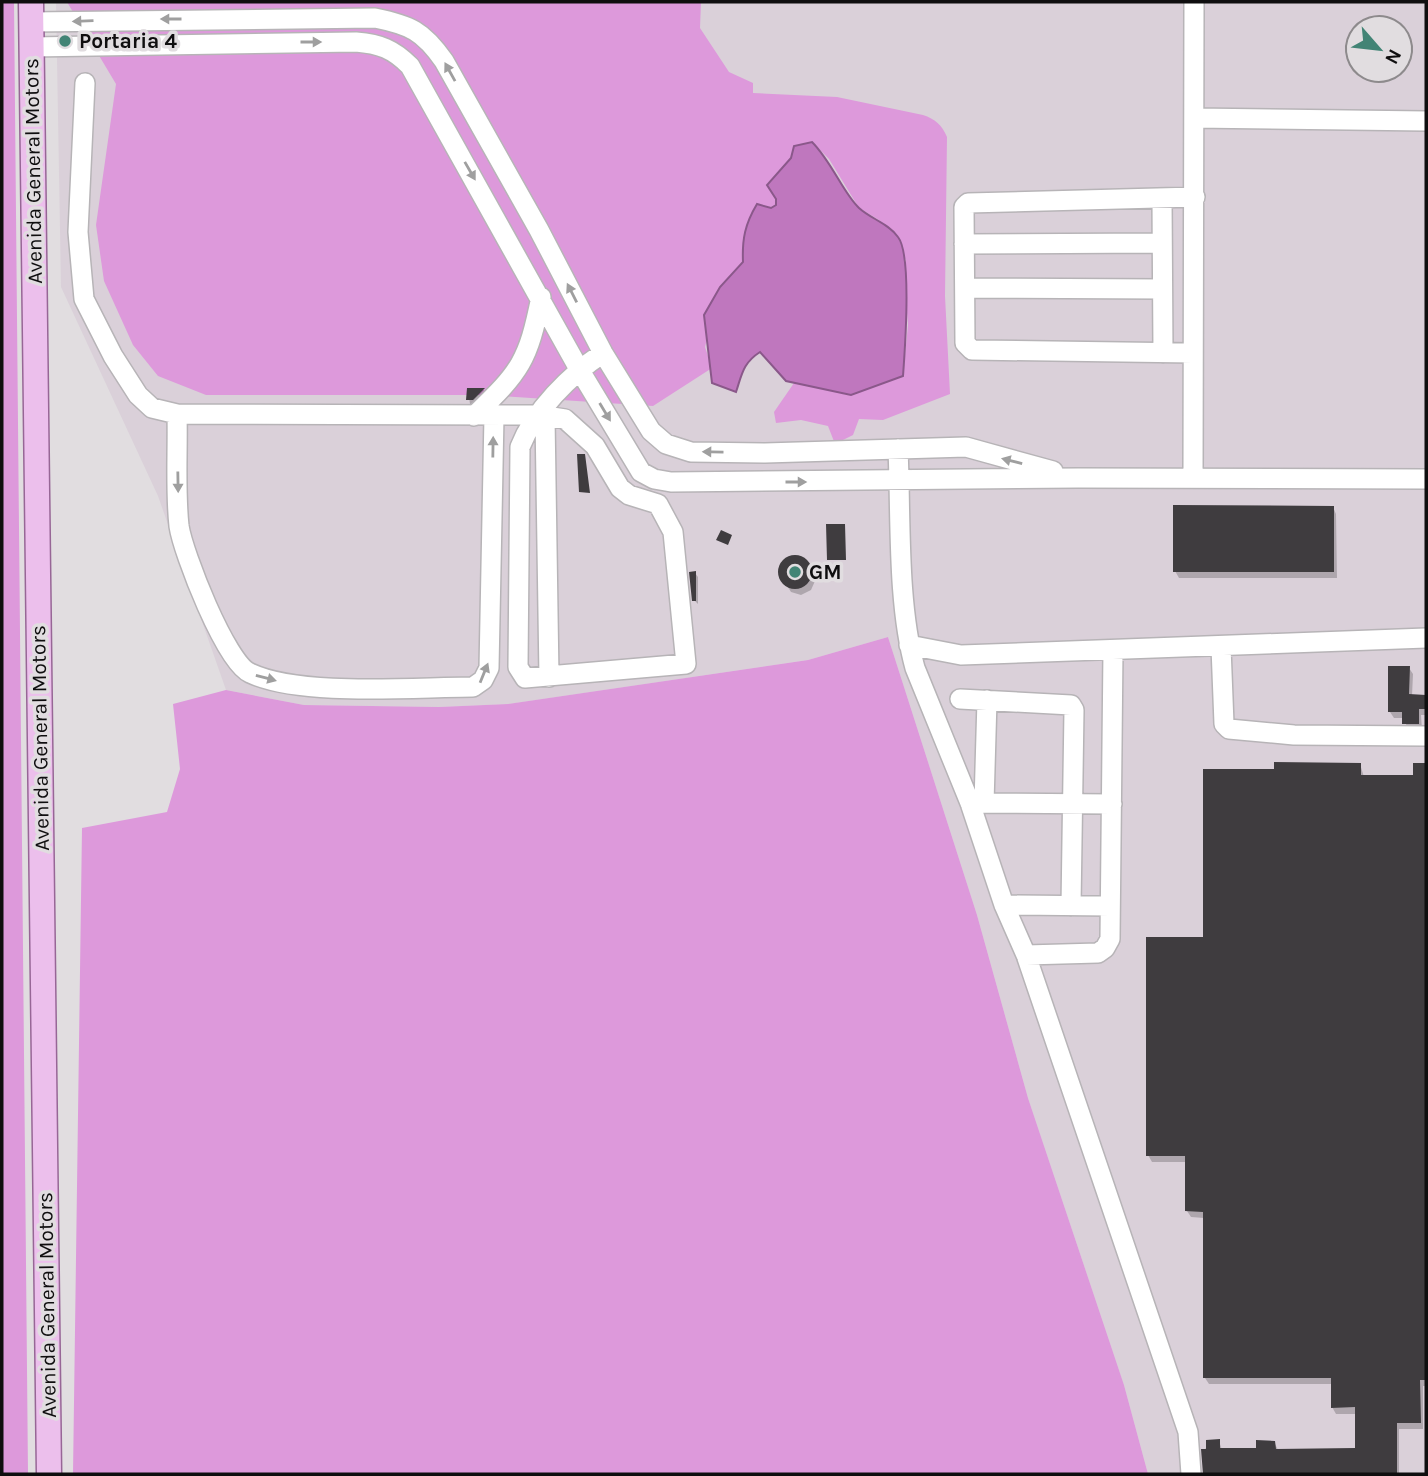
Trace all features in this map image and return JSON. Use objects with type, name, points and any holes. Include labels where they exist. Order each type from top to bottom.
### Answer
[{"type":"main road","name":"Avenida General Motors","points":[[31,12],[49,1474]]},
{"type":"lane","points":[[1193,477],[1194,2]]},
{"type":"lane","points":[[31,12],[136,19],[375,18],[405,24],[429,39],[540,230],[603,353],[651,431],[666,444],[691,452],[967,447],[1078,478]]},
{"type":"lane","points":[[242,18],[242,41]]},
{"type":"lane","points":[[136,19],[137,43]]},
{"type":"lane","points":[[31,47],[242,41],[356,42],[379,44],[396,52],[410,66],[579,369],[641,472],[654,479],[671,482],[900,482],[1193,477],[1426,479]]},
{"type":"lane","points":[[85,83],[78,232],[84,299],[113,356],[138,395],[152,408],[177,414],[542,416],[565,419],[595,446],[620,488],[629,495],[658,505],[673,532],[688,660],[686,664],[525,678],[517,667],[520,447],[527,430],[542,416],[579,369],[603,353]]},
{"type":"lane","points":[[1194,118],[1426,121]]},
{"type":"lane","points":[[1193,353],[972,350],[965,343],[964,207],[968,203],[1195,197]]},
{"type":"lane","points":[[1162,198],[1163,353]]},
{"type":"lane","points":[[512,245],[540,230]]},
{"type":"lane","points":[[964,244],[1163,243]]},
{"type":"lane","points":[[965,288],[1163,289]]},
{"type":"lane","points":[[474,416],[513,379],[524,359],[541,297]]},
{"type":"lane","points":[[177,414],[180,529],[190,565],[216,625],[239,665],[248,673],[316,687],[473,687],[483,680],[489,668],[494,416]]},
{"type":"lane","points":[[542,416],[549,677]]},
{"type":"lane","points":[[898,449],[909,645],[977,803],[1004,905],[1026,955],[1092,1142],[1188,1432],[1191,1474]]},
{"type":"lane","points":[[909,645],[961,655],[1426,638]]},
{"type":"lane","points":[[1220,647],[1224,724],[1229,729],[1294,735],[1426,736]]},
{"type":"lane","points":[[1026,955],[1098,953],[1110,939],[1113,650]]},
{"type":"lane","points":[[960,699],[1072,705],[1071,906]]},
{"type":"lane","points":[[977,803],[987,700]]},
{"type":"lane","points":[[977,803],[1112,804]]},
{"type":"lane","points":[[1004,905],[1110,906]]},
{"type":"shaded area","points":[[2,2],[14,2],[28,1474],[2,1474]]},
{"type":"shaded area","points":[[56,2],[1426,2],[1426,1474],[1148,1474],[1124,1385],[1028,1098],[977,915],[888,637],[808,660],[509,704],[439,707],[304,705],[226,690],[158,496],[61,287]]},
{"type":"shaded area","points":[[67,2],[701,2],[700,28],[729,72],[753,83],[753,93],[837,97],[923,115],[943,129],[947,137],[945,296],[950,394],[883,420],[859,419],[853,435],[835,444],[828,426],[801,420],[776,423],[774,412],[794,383],[851,395],[903,376],[908,325],[904,273],[906,260],[879,220],[859,208],[829,159],[812,142],[802,146],[767,184],[776,199],[776,206],[771,208],[757,205],[747,225],[743,262],[720,287],[705,347],[712,368],[653,406],[483,395],[206,395],[158,376],[133,345],[104,281],[96,225],[116,84]]},
{"type":"shaded area","points":[[812,142],[853,202],[894,232],[902,247],[906,282],[903,376],[851,395],[786,381],[760,352],[747,365],[736,392],[712,383],[704,315],[720,287],[743,262],[745,232],[757,204],[771,208],[776,205],[776,199],[767,185],[791,158],[794,146]]},
{"type":"shaded area","points":[[888,637],[977,915],[1028,1098],[1124,1385],[1148,1474],[73,1474],[82,828],[167,812],[180,769],[173,704],[226,690],[304,705],[439,707],[508,704],[808,660]]},
{"type":"building","points":[[467,388],[485,388],[473,400],[466,400]]},
{"type":"building","points":[[577,454],[585,454],[590,493],[579,492]]},
{"type":"building","points":[[1173,505],[1334,506],[1334,572],[1173,572]]},
{"type":"building","points":[[826,524],[845,524],[846,560],[827,560]]},
{"type":"building","points":[[721,530],[732,535],[728,545],[716,540]]},
{"type":"building","name":"GM","points":[[795,555],[807,560],[812,572],[807,584],[795,589],[783,584],[778,572],[783,560]]},
{"type":"building","points":[[696,571],[696,601],[692,601],[689,572]]},
{"type":"building","points":[[1388,666],[1410,666],[1409,694],[1426,695],[1426,709],[1419,709],[1419,724],[1402,724],[1402,712],[1388,712]]},
{"type":"building","points":[[1274,762],[1361,763],[1361,775],[1413,775],[1413,763],[1426,763],[1426,1380],[1420,1380],[1421,1423],[1397,1423],[1397,1474],[1203,1474],[1201,1449],[1206,1449],[1206,1440],[1220,1439],[1220,1448],[1256,1448],[1256,1440],[1275,1441],[1276,1449],[1355,1448],[1355,1407],[1331,1408],[1331,1378],[1203,1378],[1203,1212],[1185,1211],[1185,1156],[1146,1156],[1146,937],[1203,937],[1203,769],[1274,769]]},
{"type":"place","name":"Portaria 4","points":[[65,41]]},
{"type":"place","name":"GM","points":[[795,572]]}]
